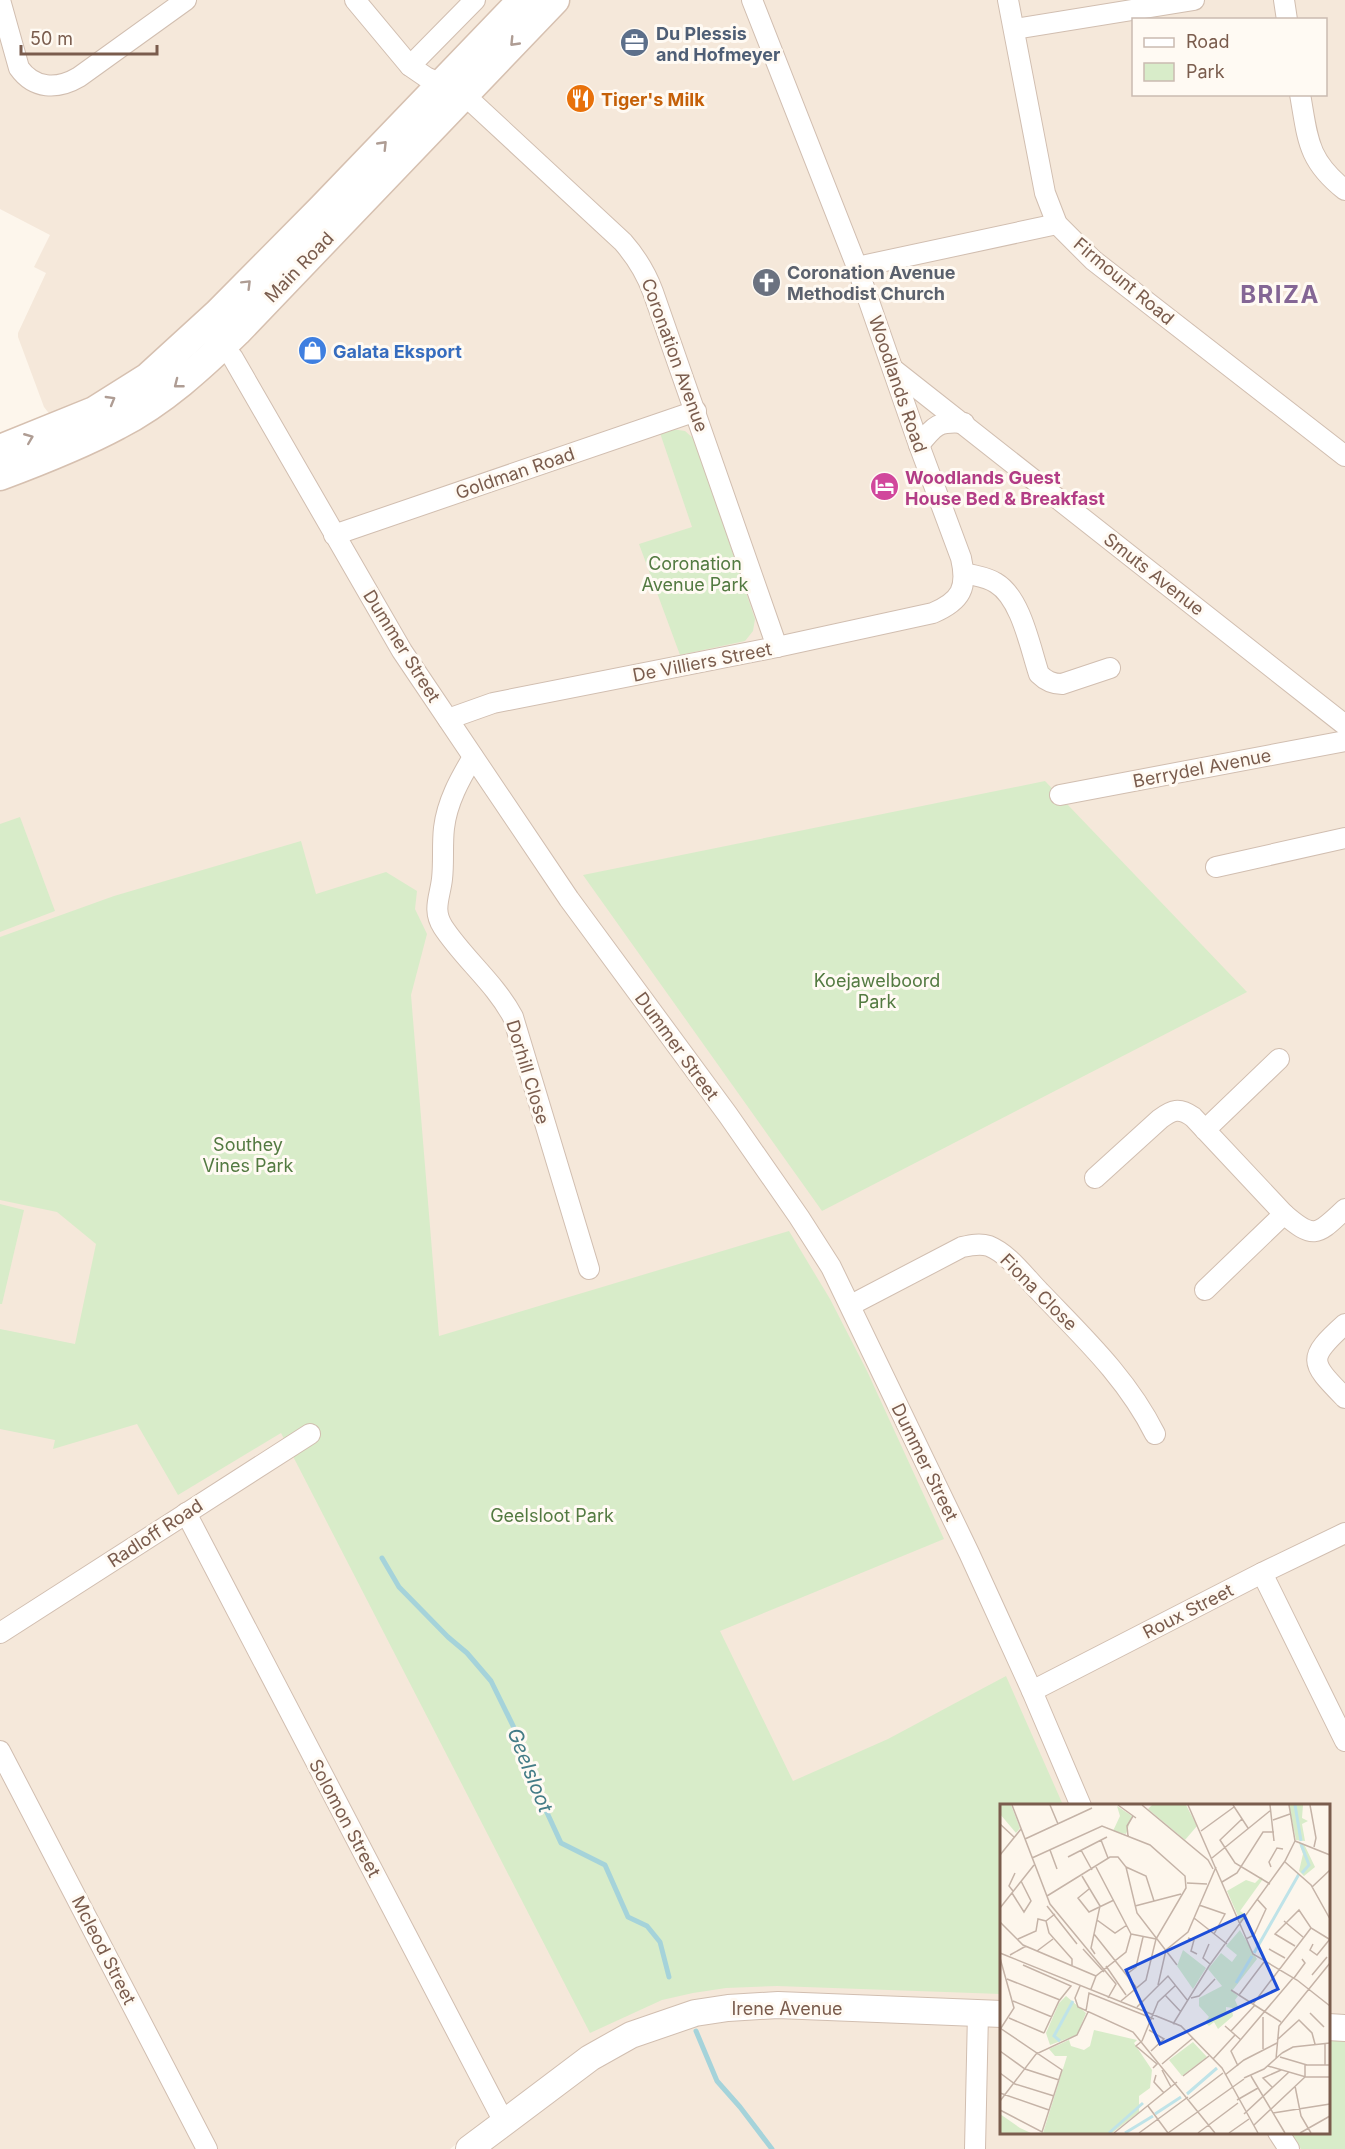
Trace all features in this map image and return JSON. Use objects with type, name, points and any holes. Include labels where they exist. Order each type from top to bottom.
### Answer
[{"type":"main road","name":"Main Road","points":[[453,89],[522,0]]},
{"type":"main road","name":"Main Road","points":[[0,476],[119,425],[181,382],[214,335],[453,89],[555,0]]},
{"type":"main road","name":"Main Road","points":[[0,449],[94,411],[214,335]]},
{"type":"street","points":[[0,0],[19,68],[35,84],[59,86],[79,77],[186,0]]},
{"type":"street","name":"Coronation Avenue","points":[[355,0],[410,66],[426,77],[453,89],[623,242],[636,257],[646,273],[653,292],[777,647]]},
{"type":"street","points":[[410,66],[475,0]]},
{"type":"street","name":"Woodlands Road","points":[[752,0],[857,267],[965,573]]},
{"type":"street","name":"Firmount Road","points":[[1008,0],[1045,193],[1057,224],[1093,260],[1345,456]]},
{"type":"street","points":[[1015,29],[1194,0]]},
{"type":"street","points":[[1284,0],[1287,18]]},
{"type":"street","points":[[1300,96],[1312,154],[1321,168],[1345,190]]},
{"type":"street","points":[[857,267],[1057,224]]},
{"type":"street","name":"Dummer Street","points":[[214,335],[233,358],[402,651],[569,899],[728,1115],[831,1267],[1032,1691],[1080,1804]]},
{"type":"street","name":"Smuts Avenue","points":[[893,369],[1345,724]]},
{"type":"street","name":"Goldman Road","points":[[334,535],[696,411]]},
{"type":"street","points":[[919,445],[937,425],[945,422],[964,423]]},
{"type":"street","points":[[965,573],[987,579],[1008,592],[1015,605],[1039,674],[1045,680],[1053,684],[1062,684],[1110,668]]},
{"type":"street","name":"De Villiers Street","points":[[448,718],[493,703],[933,614],[944,609],[960,594],[965,573]]},
{"type":"street","name":"Berrydel Avenue","points":[[1060,795],[1345,741]]},
{"type":"street","name":"Dorhill Close","points":[[473,757],[457,785],[447,812],[444,828],[442,880],[436,902],[437,916],[459,948],[497,991],[513,1017],[589,1269]]},
{"type":"street","points":[[1216,867],[1345,838]]},
{"type":"street","points":[[1205,1130],[1279,1059]]},
{"type":"street","points":[[1095,1178],[1170,1111],[1181,1110],[1205,1130],[1300,1228],[1312,1232],[1324,1228],[1345,1209]]},
{"type":"street","points":[[1205,1290],[1284,1214]]},
{"type":"street","name":"Fiona Close","points":[[851,1305],[962,1247],[981,1244],[990,1247],[1010,1261],[1104,1359],[1142,1408],[1155,1434]]},
{"type":"street","points":[[1345,1324],[1320,1348],[1316,1360],[1319,1371],[1345,1398]]},
{"type":"street","name":"Radloff Road","points":[[0,1633],[310,1434]]},
{"type":"street","name":"Solomon Street","points":[[186,1513],[504,2122]]},
{"type":"street","name":"Roux Street","points":[[1032,1691],[1345,1533]]},
{"type":"street","points":[[1262,1573],[1345,1741]]},
{"type":"street","name":"Mcleod Street","points":[[0,1750],[207,2149]]},
{"type":"street","name":"Irene Avenue","points":[[470,2149],[590,2058],[631,2035],[695,2013],[728,2008],[778,2005],[990,2013]]},
{"type":"street","points":[[975,2149],[990,2013]]},
{"type":"street","points":[[1330,2027],[1345,2028]]},
{"type":"street","points":[[1279,2134],[1289,2149]]},
{"type":"shaded area","points":[[0,0],[1345,0],[1345,2149],[469,2149],[673,2018],[1000,2013],[1000,2134],[1330,2134],[1330,1804],[1000,1804],[1000,2002],[728,1995],[682,2004],[636,2019],[570,2056],[450,2149],[0,2149],[0,458],[65,434],[44,407],[18,337],[46,273],[34,267],[50,235],[0,209]]},
{"type":"green space","name":"Coronation Avenue Park","points":[[672,429],[685,431],[695,440],[755,619],[753,631],[745,641],[680,655],[639,544],[692,527],[660,433]]},
{"type":"green space","name":"Koejawelboord Park","points":[[1045,781],[1247,992],[822,1211],[583,875]]},
{"type":"green space","points":[[20,817],[55,911],[0,932],[0,824]]},
{"type":"green space","name":"Geelsloot Park","points":[[301,841],[316,894],[386,872],[417,891],[415,909],[427,934],[411,995],[439,1336],[789,1231],[830,1299],[867,1371],[944,1539],[720,1631],[793,1781],[888,1739],[1006,1676],[1063,1804],[1000,1804],[1000,1994],[777,1986],[726,1988],[662,2000],[590,2033],[281,1433],[178,1495],[137,1424],[53,1449],[55,1440],[0,1429],[0,1329],[75,1344],[96,1244],[57,1212],[0,1200],[0,937],[114,896]]},
{"type":"green space","points":[[0,1204],[24,1210],[2,1304],[0,1304]]},
{"type":"green space","points":[[1330,2040],[1345,2041],[1345,2149],[1301,2149],[1292,2134],[1330,2134]]},
{"type":"waterway","name":"Geelsloot","points":[[382,1558],[399,1587],[467,1653],[491,1681],[524,1748],[532,1780],[561,1843],[605,1865],[628,1917],[647,1926],[660,1942],[669,1977]]},
{"type":"waterway","name":"Geelsloot","points":[[696,2031],[717,2081],[772,2149]]},
{"type":"place","name":"Du Plessis and Hofmeyer","points":[[635,43]]},
{"type":"place","name":"Tiger's Milk","points":[[580,99]]},
{"type":"place","name":"Coronation Avenue Methodist Church","points":[[766,282]]},
{"type":"place","name":"Galata Eksport","points":[[312,351]]},
{"type":"place","name":"Woodlands Guest House Bed & Breakfast","points":[[884,487]]},
{"type":"district","name":"BRIZA","points":[[1280,294]]},
{"type":"park label","name":"Southey Vines Park","points":[[248,1154]]}]
